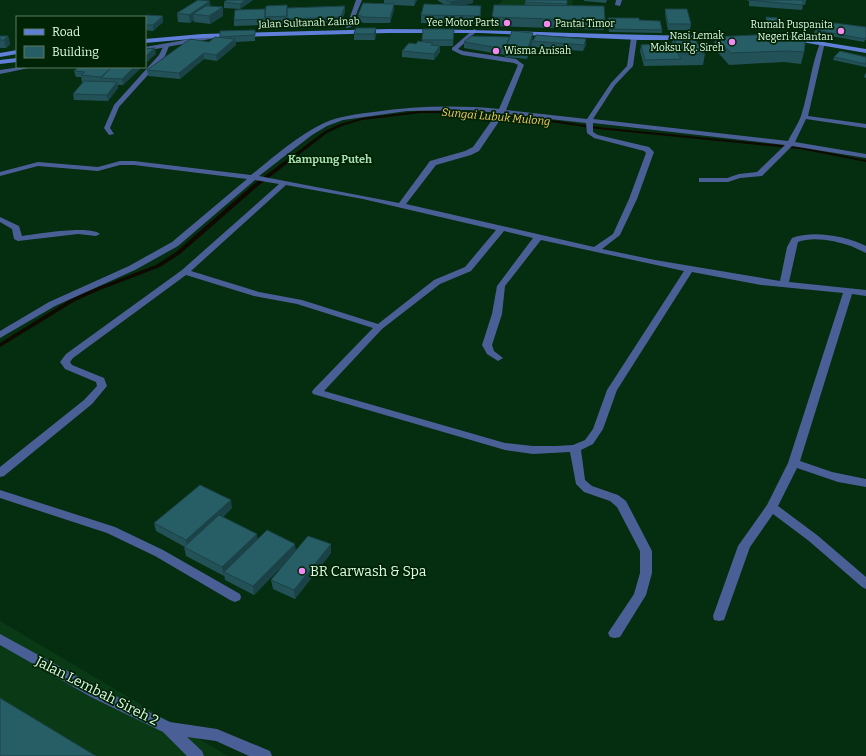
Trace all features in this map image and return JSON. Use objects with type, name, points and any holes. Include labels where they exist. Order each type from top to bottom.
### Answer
[{"type":"main road","name":"Jalan Sultanah Zainab","points":[[146,35],[348,27],[436,28],[634,38],[734,38]]},
{"type":"main road","name":"Jalan Sultanah Zainab","points":[[146,42],[219,36],[348,31],[474,31]]},
{"type":"main road","points":[[784,38],[866,51]]},
{"type":"main road","points":[[0,55],[16,52]]},
{"type":"main road","points":[[1,62],[16,60]]},
{"type":"street","points":[[348,27],[359,0]]},
{"type":"street","points":[[401,206],[433,162],[474,151],[502,111],[521,64],[516,61],[462,53],[454,49],[474,31]]},
{"type":"street","points":[[146,49],[219,36]]},
{"type":"street","points":[[596,249],[616,235],[633,199],[650,152],[636,145],[596,137],[590,133],[589,125],[613,84],[630,66],[634,38]]},
{"type":"street","points":[[702,180],[728,180],[739,176],[759,174],[784,150],[790,143],[804,117],[816,72],[816,62],[823,43]]},
{"type":"street","points":[[112,134],[107,128],[116,106],[162,56],[166,46]]},
{"type":"street","points":[[0,72],[25,68]]},
{"type":"street","points":[[0,334],[52,304],[132,268],[175,244],[310,134],[325,125],[342,118],[407,109],[437,107],[502,111],[589,125],[790,143],[866,156]]},
{"type":"street","points":[[804,117],[866,126]]},
{"type":"street","points":[[0,174],[38,164],[98,169],[120,163],[134,163],[256,178],[401,206],[690,269],[784,284],[866,293]]},
{"type":"street","points":[[0,473],[88,402],[102,386],[100,380],[68,366],[65,362],[69,356],[185,272],[284,183]]},
{"type":"street","points":[[0,219],[16,228],[18,240],[78,232],[96,234]]},
{"type":"street","points":[[502,228],[468,269],[437,282],[379,327],[317,392],[505,446],[533,450],[575,448],[589,442],[598,429],[612,390],[690,269]]},
{"type":"street","points":[[498,358],[490,352],[487,345],[497,314],[501,286],[539,236]]},
{"type":"street","points":[[784,284],[793,242],[799,238],[812,237],[848,242],[861,246],[866,250]]},
{"type":"street","points":[[185,272],[257,294],[299,302],[379,327]]},
{"type":"street","points":[[719,616],[744,546],[772,507],[794,463],[848,292]]},
{"type":"street","points":[[575,448],[580,481],[588,489],[614,498],[622,504],[646,551],[646,573],[640,595],[616,633]]},
{"type":"street","points":[[794,463],[819,473],[845,480],[866,483]]},
{"type":"street","points":[[0,494],[111,530],[159,553],[235,597]]},
{"type":"street","points":[[772,507],[813,538],[866,584]]},
{"type":"street","name":"Jalan Lembah Sireh 2","points":[[0,639],[96,693],[168,728],[217,735],[265,756]]},
{"type":"street","points":[[168,728],[197,756]]},
{"type":"shaded area","points":[[503,0],[573,0],[571,10],[496,7]]},
{"type":"shaded area","points":[[0,621],[228,756],[0,756]]},
{"type":"building","points":[[198,0],[210,1],[189,15],[177,13]]},
{"type":"building","points":[[227,0],[245,0],[240,4],[224,2]]},
{"type":"building","points":[[446,0],[462,0],[450,2]]},
{"type":"building","points":[[526,0],[567,0],[567,4],[525,2]]},
{"type":"building","points":[[749,0],[803,0],[803,5]]},
{"type":"building","points":[[363,3],[394,4],[390,18],[364,17],[358,15]]},
{"type":"building","points":[[424,4],[481,6],[480,16],[421,15]]},
{"type":"building","points":[[287,5],[287,16],[265,17],[266,6]]},
{"type":"building","points":[[494,5],[604,6],[605,21],[492,17]]},
{"type":"building","points":[[206,6],[223,7],[209,16],[193,14]]},
{"type":"building","points":[[345,6],[341,17],[287,19],[287,8]]},
{"type":"building","points":[[265,9],[265,19],[234,20],[235,10]]},
{"type":"building","points":[[665,9],[687,9],[691,24],[668,24]]},
{"type":"building","points":[[146,16],[163,16],[153,25],[146,25]]},
{"type":"building","points":[[766,17],[779,18],[780,24],[767,23]]},
{"type":"building","points":[[608,18],[639,18],[639,20],[660,21],[662,30],[609,29]]},
{"type":"building","name":"Rumah Puspanita Negeri Kelantan","points":[[826,22],[866,27],[866,37],[865,39],[815,30],[819,24],[825,24]]},
{"type":"building","points":[[356,28],[376,28],[374,34],[354,34]]},
{"type":"building","points":[[423,29],[454,29],[453,40],[422,40]]},
{"type":"building","points":[[255,30],[255,35],[220,37],[220,31]]},
{"type":"building","points":[[512,31],[533,33],[528,48],[506,46]]},
{"type":"building","points":[[772,34],[806,37],[804,52],[787,51],[731,53],[715,37]]},
{"type":"building","points":[[536,35],[586,39],[584,45],[533,41]]},
{"type":"building","points":[[0,36],[8,36],[4,40],[0,40]]},
{"type":"building","points":[[471,36],[510,37],[505,49],[464,42]]},
{"type":"building","points":[[215,37],[235,39],[216,55],[204,53],[179,73],[147,70],[190,39],[209,42]]},
{"type":"building","points":[[673,38],[694,38],[705,54],[682,54]]},
{"type":"building","points":[[418,41],[433,43],[431,45],[440,46],[434,54],[402,51],[409,43],[416,44]]},
{"type":"building","points":[[672,43],[681,59],[645,60],[641,45]]},
{"type":"building","points":[[155,48],[146,56],[146,49]]},
{"type":"building","points":[[840,51],[866,57],[866,64],[834,57]]},
{"type":"building","points":[[78,68],[111,68],[101,77],[81,75],[85,72],[74,71]]},
{"type":"building","points":[[111,68],[133,68],[122,79],[101,78]]},
{"type":"building","points":[[84,81],[117,82],[107,95],[73,94]]},
{"type":"building","points":[[200,485],[231,500],[186,540],[154,523]]},
{"type":"building","points":[[219,515],[257,534],[222,567],[184,547]]},
{"type":"building","points":[[267,530],[295,544],[253,586],[224,572]]},
{"type":"building","name":"BR Carwash & Spa","points":[[308,536],[331,544],[294,590],[271,580]]},
{"type":"building","points":[[0,698],[96,756],[0,756]]},
{"type":"waterway","name":"Sungai Lubuk Mulong","points":[[0,345],[73,300],[158,266],[178,253],[256,185],[326,132],[341,125],[362,119],[420,112],[460,112],[558,122],[598,128],[800,148],[866,161]]},
{"type":"place","name":"Yee Motor Parts","points":[[507,23]]},
{"type":"place","name":"Pantai Timor","points":[[547,24]]},
{"type":"place","name":"Rumah Puspanita Negeri Kelantan","points":[[841,31]]},
{"type":"place","name":"Nasi Lemak Moksu Kg. Sireh","points":[[732,42]]},
{"type":"place","name":"Wisma Anisah","points":[[496,51]]},
{"type":"place","name":"BR Carwash & Spa","points":[[302,571]]},
{"type":"district","name":"Kampung Puteh","points":[[330,159]]}]
